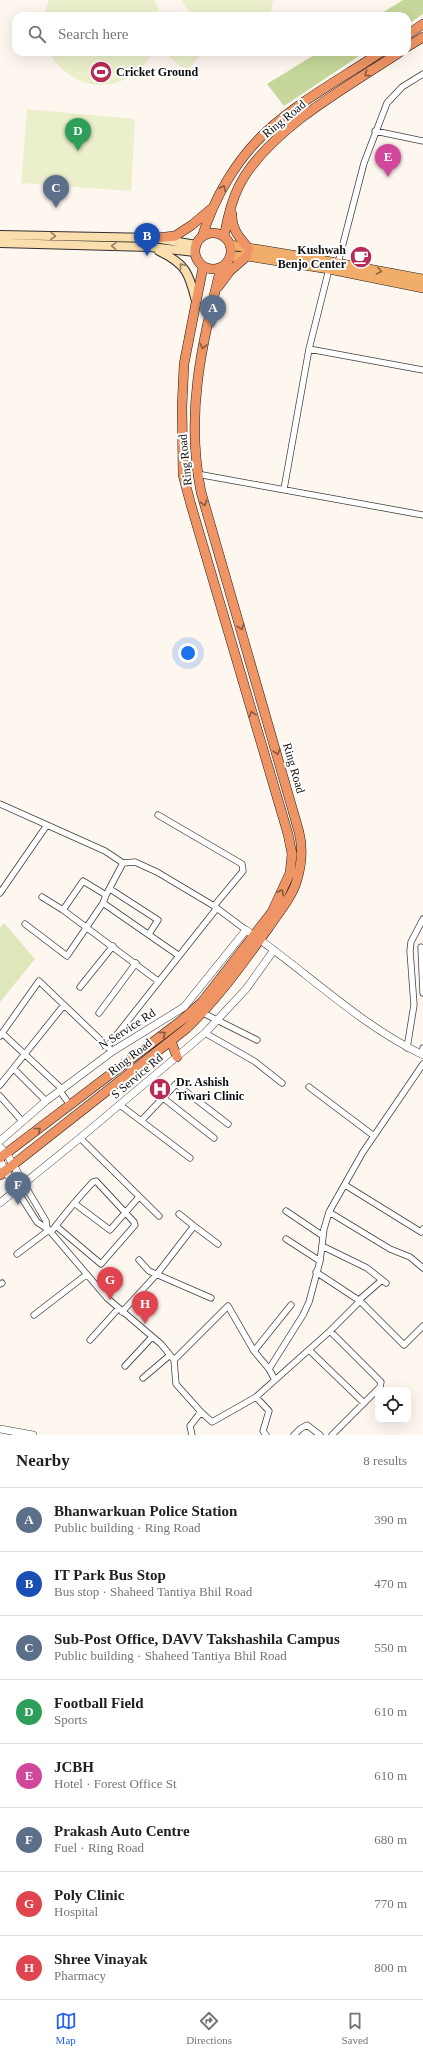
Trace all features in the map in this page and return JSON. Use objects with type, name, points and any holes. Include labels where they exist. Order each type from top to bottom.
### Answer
[{"type":"highway","points":[[411,32],[423,24]]},
{"type":"highway","points":[[411,44],[423,36]]},
{"type":"highway","name":"Ring Road","points":[[202,237],[225,183],[239,162],[266,132],[301,105],[375,56]]},
{"type":"highway","name":"Ring Road","points":[[227,241],[228,216],[234,198],[245,175],[267,148],[294,123],[394,56]]},
{"type":"highway","points":[[215,293],[230,271],[248,253],[231,222],[232,214],[243,186],[267,148]]},
{"type":"highway","points":[[155,238],[176,236],[192,225],[214,206]]},
{"type":"highway","points":[[213,233],[227,241],[230,257],[221,267],[212,270],[203,267],[197,261],[196,249],[202,237],[213,233]]},
{"type":"highway","name":"Ring Road","points":[[6,1170],[171,1041],[203,1013],[257,938],[272,912],[290,873],[292,854],[288,834],[183,475],[182,407],[184,364],[203,267]]},
{"type":"highway","name":"Ring Road","points":[[2,1158],[182,1020],[202,1002],[284,906],[297,881],[301,863],[302,846],[263,702],[197,474],[194,414],[199,360],[221,267]]},
{"type":"highway","points":[[171,1041],[177,1057]]},
{"type":"main road","points":[[0,235],[30,240],[196,249]]},
{"type":"main road","points":[[0,243],[30,240],[155,238],[196,249]]},
{"type":"main road","points":[[227,241],[248,253],[423,288]]},
{"type":"main road","points":[[150,247],[175,258],[184,268],[191,282],[196,301]]},
{"type":"main road","points":[[230,257],[248,253],[338,263],[423,279]]},
{"type":"street","points":[[338,263],[364,163],[387,103],[402,88],[423,74]]},
{"type":"street","points":[[376,131],[423,141]]},
{"type":"street","points":[[284,489],[309,349],[329,269]]},
{"type":"street","points":[[309,349],[423,370]]},
{"type":"street","points":[[197,474],[423,515]]},
{"type":"street","points":[[0,804],[105,851],[123,863],[135,862],[157,872],[215,907],[375,1027],[407,1048],[423,1052]]},
{"type":"street","points":[[70,1105],[61,1090],[26,1054],[1,1034],[39,981],[110,1049],[158,981],[243,871],[242,864],[158,815]]},
{"type":"street","points":[[0,893],[47,825]]},
{"type":"street","points":[[25,924],[67,956],[103,903],[123,863]]},
{"type":"street","points":[[63,910],[83,881],[106,895]]},
{"type":"street","points":[[110,889],[158,920],[149,934]]},
{"type":"street","points":[[42,897],[87,927],[158,981]]},
{"type":"street","points":[[103,903],[178,955]]},
{"type":"street","points":[[407,1048],[414,1005],[410,951],[411,942],[423,919]]},
{"type":"street","name":"N Service Rd","points":[[0,1141],[22,1121],[110,1049],[184,1007],[246,930]]},
{"type":"street","points":[[80,987],[113,946]]},
{"type":"street","points":[[421,946],[423,993]]},
{"type":"street","name":"S Service Rd","points":[[0,1204],[16,1189],[80,1138],[205,1033],[246,989],[274,950]]},
{"type":"street","points":[[99,1013],[136,963]]},
{"type":"street","points":[[0,1085],[64,1005]]},
{"type":"street","points":[[203,1013],[257,1040]]},
{"type":"street","points":[[205,1033],[254,1061],[282,1083]]},
{"type":"street","points":[[269,1369],[303,1315],[309,1302],[320,1261],[323,1236],[329,1212],[374,1136],[423,1064]]},
{"type":"street","points":[[14,1069],[46,1101]]},
{"type":"street","points":[[142,1120],[174,1085],[178,1085],[228,1124]]},
{"type":"street","points":[[309,1087],[374,1136]]},
{"type":"street","points":[[0,1096],[22,1121]]},
{"type":"street","points":[[162,1097],[214,1138]]},
{"type":"street","points":[[120,1104],[190,1158]]},
{"type":"street","points":[[80,1138],[159,1216]]},
{"type":"street","points":[[0,1147],[6,1170],[37,1222],[49,1230],[86,1275],[120,1310],[170,1354],[174,1360],[176,1384],[212,1422],[256,1397],[330,1331],[360,1301],[384,1281],[367,1268],[322,1246]]},
{"type":"street","points":[[6,1170],[24,1184],[46,1221],[49,1230]]},
{"type":"street","points":[[17,1254],[56,1226],[74,1203],[93,1182],[96,1181],[134,1222],[135,1225],[101,1264],[56,1226]]},
{"type":"street","points":[[345,1185],[420,1232],[423,1229]]},
{"type":"street","points":[[74,1203],[107,1230],[111,1229],[124,1212],[139,1197]]},
{"type":"street","points":[[286,1211],[323,1236]]},
{"type":"street","points":[[329,1212],[395,1251],[410,1257],[423,1268]]},
{"type":"street","points":[[179,1214],[218,1244]]},
{"type":"street","points":[[90,1340],[157,1274],[194,1226]]},
{"type":"street","points":[[286,1239],[320,1261]]},
{"type":"street","points":[[139,1260],[149,1271],[211,1298]]},
{"type":"street","points":[[316,1272],[360,1301],[404,1345],[423,1326]]},
{"type":"street","points":[[34,1316],[86,1275]]},
{"type":"street","points":[[254,1351],[290,1304]]},
{"type":"street","points":[[174,1360],[228,1306],[254,1351],[269,1369],[275,1380]]},
{"type":"street","points":[[330,1331],[381,1382],[380,1387],[332,1435]]},
{"type":"street","points":[[125,1366],[152,1337]]},
{"type":"street","points":[[308,1350],[364,1403]]},
{"type":"street","points":[[143,1378],[170,1354]]},
{"type":"street","points":[[256,1397],[269,1410],[264,1435]]},
{"type":"street","points":[[192,1435],[190,1426],[201,1412]]},
{"type":"street","points":[[294,1435],[302,1427],[307,1425],[320,1435]]},
{"type":"street","points":[[0,1428],[33,1435]]},
{"type":"green space","points":[[49,0],[154,0],[158,12],[45,12]]},
{"type":"green space","points":[[181,0],[273,0],[271,12],[190,12]]},
{"type":"green space","points":[[403,0],[423,0],[423,14],[411,22],[411,12],[384,12]]},
{"type":"green space","name":"Cricket Ground","points":[[51,56],[151,56],[143,66],[130,77],[116,83],[101,85],[86,83],[72,77],[59,66]]},
{"type":"green space","points":[[168,56],[200,56],[187,71]]},
{"type":"green space","points":[[312,56],[359,56],[284,106],[267,84]]},
{"type":"green space","points":[[27,109],[135,119],[131,191],[21,183]]},
{"type":"green space","points":[[4,923],[35,959],[0,1002],[0,928]]},
{"type":"place","name":"Cricket Ground","points":[[101,72]]},
{"type":"place","name":"Football Field","points":[[78,151]]},
{"type":"place","name":"JCBH","points":[[388,177]]},
{"type":"place","name":"Sub-Post Office, DAVV Takshashila Campus","points":[[56,208]]},
{"type":"place","name":"IT Park Bus Stop","points":[[147,256]]},
{"type":"place","name":"Kushwah Benjo Center","points":[[361,257]]},
{"type":"place","name":"Bhanwarkuan Police Station","points":[[213,328]]},
{"type":"place","name":"Dr. Ashish Tiwari Clinic","points":[[160,1089]]},
{"type":"place","name":"Prakash Auto Centre","points":[[18,1205]]},
{"type":"place","name":"Poly Clinic","points":[[110,1300]]},
{"type":"place","name":"Shree Vinayak","points":[[145,1324]]}]
